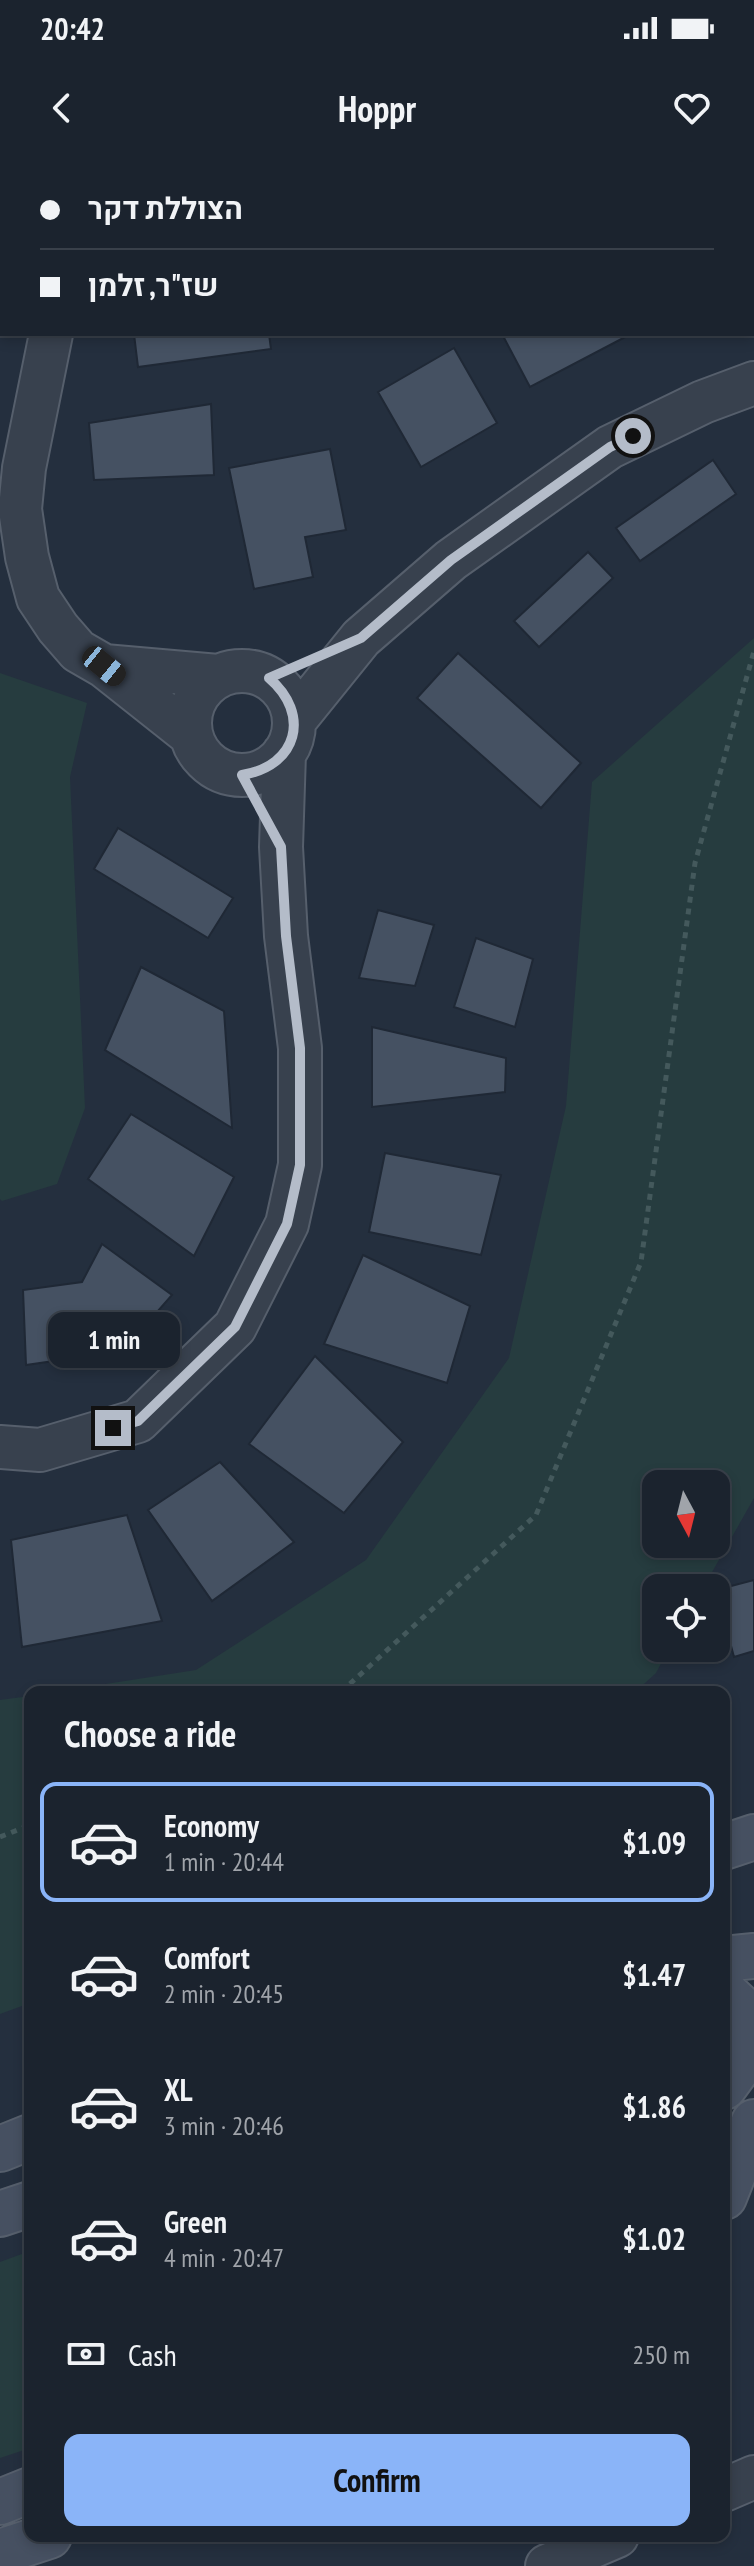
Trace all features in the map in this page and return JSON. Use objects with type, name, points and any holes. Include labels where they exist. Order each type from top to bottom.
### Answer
[{"type":"main road","points":[[730,1845],[754,1837]]},
{"type":"main road","points":[[730,1958],[754,1956]]},
{"type":"main road","points":[[730,1998],[741,2008],[754,2033]]},
{"type":"main road","points":[[730,2044],[754,2044]]},
{"type":"main road","points":[[730,2078],[754,2044]]},
{"type":"main road","points":[[730,2182],[754,2122]]},
{"type":"main road","points":[[0,2149],[24,2139]]},
{"type":"main road","points":[[730,2189],[754,2159]]},
{"type":"main road","points":[[0,2214],[24,2206]]},
{"type":"main road","points":[[0,2502],[24,2492]]},
{"type":"main road","points":[[0,2552],[31,2542]]},
{"type":"street","points":[[51,336],[24,468],[20,509],[27,557],[38,598],[78,651],[104,666],[191,735]]},
{"type":"street","points":[[218,676],[204,686],[194,701],[190,718],[191,735],[198,751],[209,764],[225,772],[242,775],[273,765],[289,737],[361,638],[451,560],[610,447],[703,402],[754,383]]},
{"type":"street","points":[[269,678],[361,638]]},
{"type":"street","points":[[0,1447],[40,1450],[138,1421],[235,1327],[287,1224],[300,1165],[300,1048],[286,936],[281,847],[289,737],[286,696],[269,678],[244,671],[218,676],[104,666]]},
{"type":"street","points":[[242,775],[281,847]]},
{"type":"street","points":[[730,2487],[754,2477]]},
{"type":"street","points":[[547,2566],[603,2542]]},
{"type":"path","points":[[348,1686],[536,1515],[641,1262],[695,863],[754,651]]},
{"type":"path","points":[[0,1837],[24,1827]]},
{"type":"green space","points":[[754,638],[754,1498],[730,1540],[730,1470],[642,1470],[642,1558],[720,1558],[711,1574],[642,1574],[642,1662],[662,1662],[656,1673],[642,1686],[93,1686],[196,1670],[366,1560],[509,1358],[566,1106],[592,782]]},
{"type":"green space","points":[[0,673],[87,703],[70,777],[85,1108],[57,1184],[2,1201],[0,1199]]},
{"type":"green space","points":[[24,1697],[24,2005],[0,2014],[0,1700]]},
{"type":"green space","points":[[24,2253],[24,2450],[0,2458],[0,2262]]},
{"type":"building","points":[[134,336],[269,336],[271,349],[138,367]]},
{"type":"building","points":[[503,336],[627,336],[530,387]]},
{"type":"building","points":[[454,348],[497,423],[421,467],[378,392]]},
{"type":"building","points":[[211,404],[214,475],[94,480],[89,423]]},
{"type":"building","points":[[330,449],[346,530],[305,537],[313,577],[254,589],[229,468]]},
{"type":"building","points":[[713,460],[736,494],[640,561],[616,528]]},
{"type":"building","points":[[588,552],[613,578],[539,647],[514,621]]},
{"type":"building","points":[[458,653],[581,763],[541,808],[417,698]]},
{"type":"building","points":[[118,828],[233,898],[208,938],[94,869]]},
{"type":"building","points":[[378,910],[434,925],[415,986],[359,978]]},
{"type":"building","points":[[476,938],[533,959],[515,1027],[454,1007]]},
{"type":"building","points":[[141,967],[224,1011],[232,1128],[105,1050]]},
{"type":"building","points":[[372,1027],[506,1058],[505,1092],[372,1107]]},
{"type":"building","points":[[131,1114],[234,1177],[194,1256],[88,1179]]},
{"type":"building","points":[[385,1153],[501,1175],[481,1255],[369,1232]]},
{"type":"building","points":[[102,1244],[172,1295],[123,1351],[26,1365],[23,1290],[82,1282]]},
{"type":"building","points":[[363,1255],[470,1306],[447,1383],[324,1344]]},
{"type":"building","points":[[315,1356],[403,1442],[344,1513],[249,1444]]},
{"type":"building","points":[[220,1462],[294,1542],[212,1601],[148,1510]]},
{"type":"building","points":[[127,1515],[162,1621],[22,1647],[11,1540]]},
{"type":"building","points":[[754,1580],[754,1651],[734,1657],[730,1642],[730,1586]]},
{"type":"route","points":[[113,1428],[138,1421],[235,1327],[287,1224],[300,1165],[300,1048],[286,936],[281,847],[242,775],[273,765],[292,738],[294,721],[291,704],[282,689],[269,678],[361,638],[451,560],[610,447],[633,436]]}]
